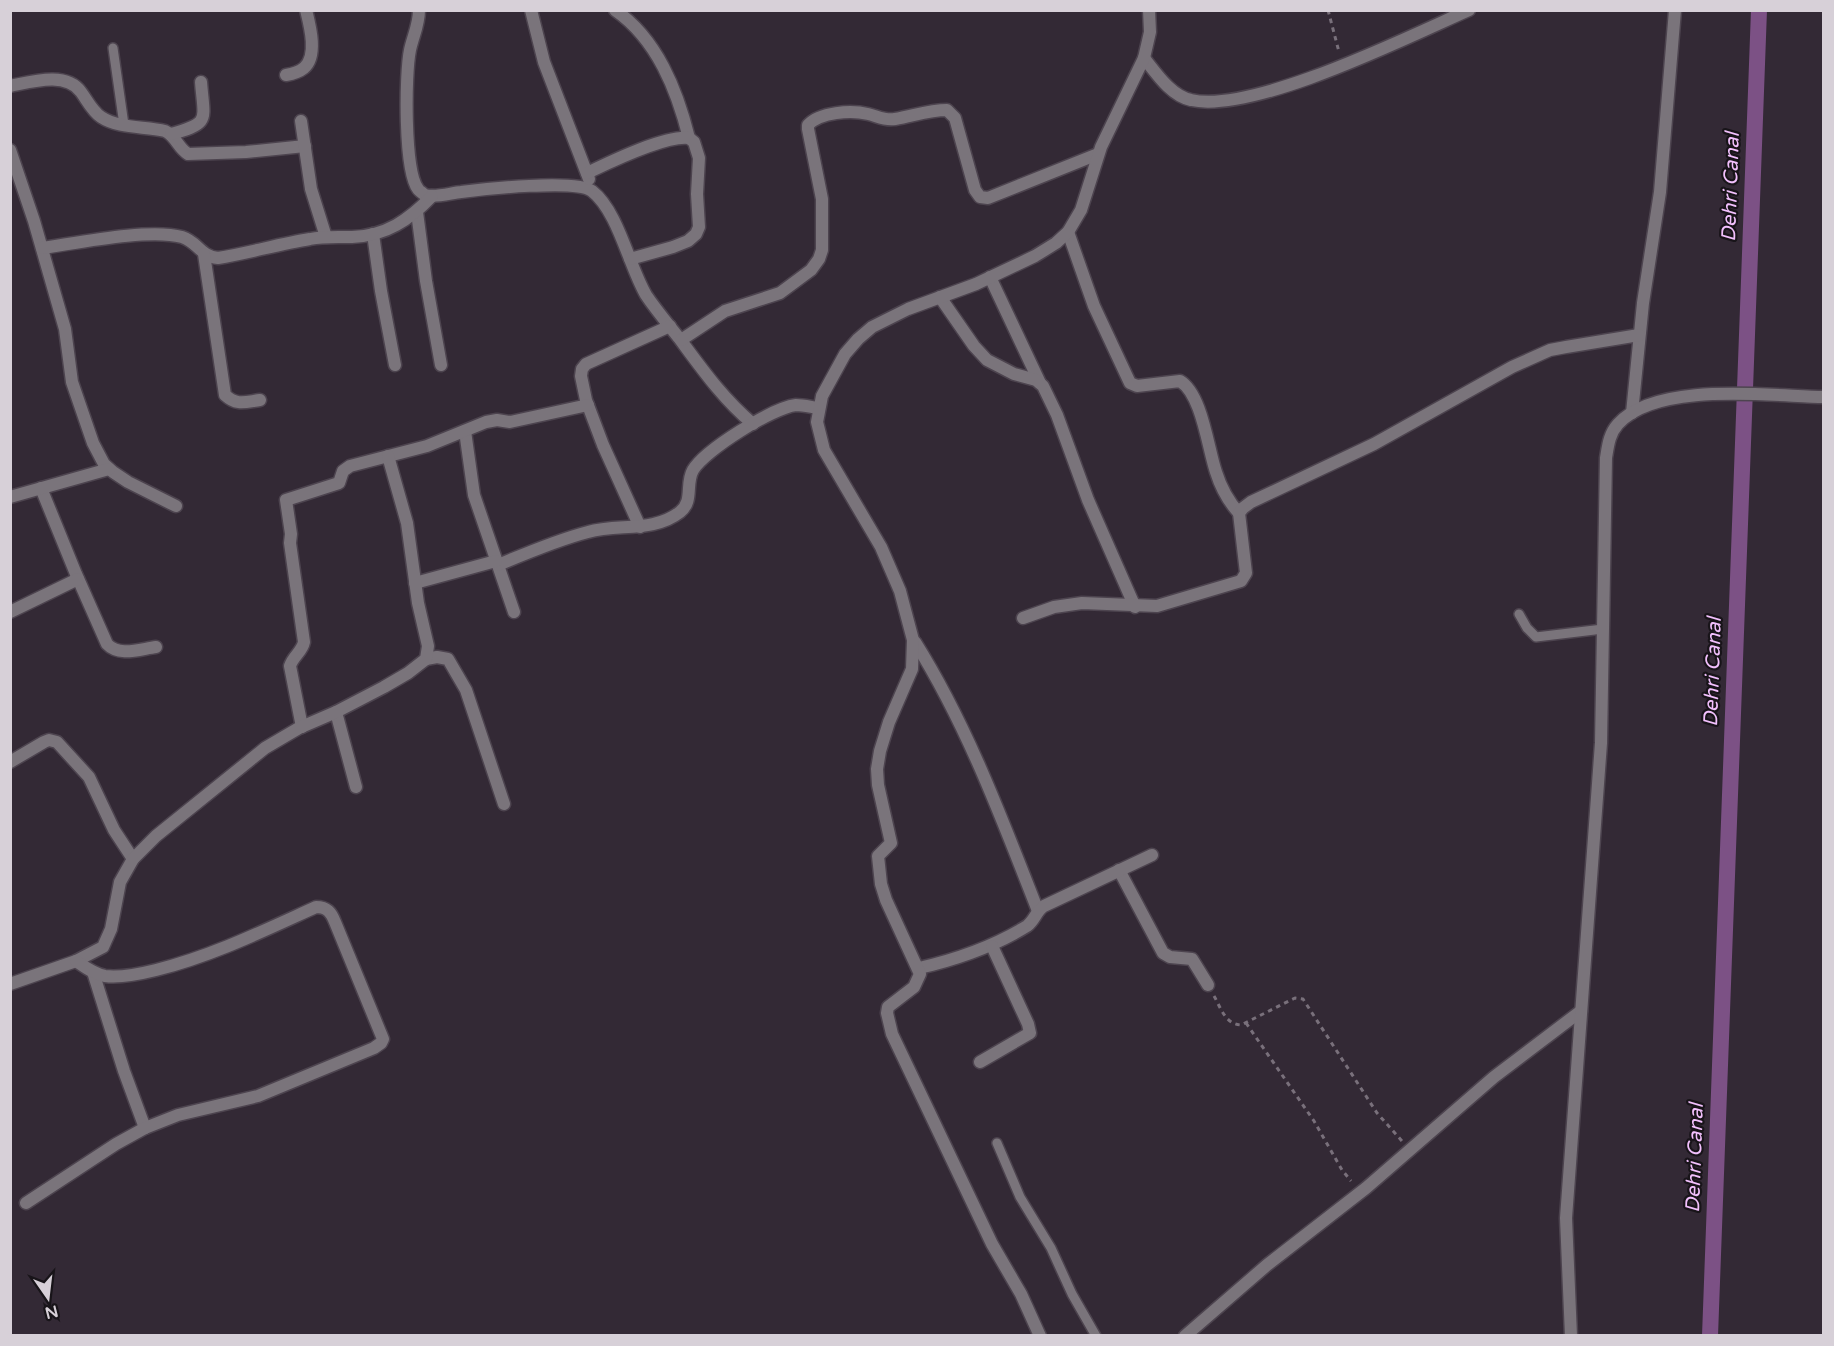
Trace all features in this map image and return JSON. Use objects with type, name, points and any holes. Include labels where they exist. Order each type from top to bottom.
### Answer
[{"type":"street","points":[[286,75],[305,68],[309,61],[311,42],[306,10]]},
{"type":"street","points":[[419,10],[407,72],[408,138],[414,182],[418,189],[424,195],[432,196],[478,190],[559,185],[586,187],[593,191]]},
{"type":"street","points":[[531,10],[544,62],[593,191],[615,225],[646,295],[719,391],[753,424]]},
{"type":"street","points":[[615,10],[640,32],[659,60],[680,106],[689,138],[694,142],[699,158],[697,194],[699,227],[696,234],[688,241],[673,247],[630,260]]},
{"type":"street","points":[[1038,911],[996,807],[949,701],[913,640],[900,591],[881,547],[824,450],[817,422],[818,408],[845,354],[872,327],[889,317],[990,277],[1035,256],[1056,243],[1068,232],[1081,210],[1098,154],[1144,58],[1150,32],[1149,10]]},
{"type":"street","points":[[1144,58],[1175,92],[1189,100],[1213,102],[1268,91],[1343,64],[1469,10]]},
{"type":"street","points":[[1632,413],[1639,335],[1660,192],[1675,10]]},
{"type":"street","points":[[10,86],[63,80],[80,89],[100,117],[124,125],[156,129],[171,134],[194,128],[201,123],[203,117],[201,82]]},
{"type":"street","points":[[681,340],[726,311],[780,293],[812,270],[819,259],[822,250],[822,199],[808,129],[808,125],[815,119],[854,113],[870,114],[888,120],[947,110],[955,118],[975,190],[980,196],[988,198],[1098,154]]},
{"type":"street","points":[[301,121],[311,189],[326,237]]},
{"type":"street","points":[[171,134],[183,151],[196,154],[258,152],[305,146]]},
{"type":"street","points":[[587,173],[626,155],[675,139],[689,138]]},
{"type":"street","points":[[10,150],[42,248],[65,329],[68,363],[79,408],[98,454],[109,469],[128,482],[176,506]]},
{"type":"street","points":[[42,248],[155,235],[182,237],[190,240],[204,254],[218,258],[311,238],[355,237],[381,233],[399,225],[417,212],[432,196]]},
{"type":"street","points":[[417,212],[426,281],[441,365]]},
{"type":"street","points":[[1023,618],[1054,607],[1074,604],[1096,603],[1135,607],[1177,602],[1241,581],[1246,573],[1239,513],[1229,502],[1222,489],[1196,404],[1186,384],[1180,381],[1137,386],[1130,382],[1094,306],[1068,232]]},
{"type":"street","points":[[373,234],[381,291],[396,365]]},
{"type":"street","points":[[204,254],[225,395],[232,402],[260,400]]},
{"type":"street","points":[[990,277],[1040,383],[1051,399],[1092,509],[1135,607]]},
{"type":"street","points":[[940,297],[974,346],[987,360],[1000,368],[1040,383]]},
{"type":"street","points":[[640,527],[603,445],[580,376],[586,364],[670,326]]},
{"type":"street","points":[[1239,513],[1251,502],[1374,444],[1522,362],[1566,346],[1639,335]]},
{"type":"street","points":[[1570,1335],[1566,1218],[1599,784],[1603,702],[1606,458],[1610,437],[1618,424],[1632,413],[1671,398],[1740,393],[1818,397]]},
{"type":"street","points":[[302,726],[290,666],[304,642],[290,543],[291,530],[285,502],[291,497],[339,483],[343,471],[350,466],[427,446],[492,420],[510,422],[588,405]]},
{"type":"street","points":[[415,584],[497,563],[587,532],[606,528],[640,527],[664,521],[680,512],[689,499],[689,481],[697,464],[713,451],[767,416],[796,405],[818,408]]},
{"type":"street","points":[[465,431],[474,495],[514,612]]},
{"type":"street","points":[[388,456],[407,523],[415,584],[428,646],[426,659]]},
{"type":"street","points":[[10,497],[109,469]]},
{"type":"street","points":[[41,488],[107,644],[111,648],[123,651],[156,647]]},
{"type":"street","points":[[10,612],[78,579]]},
{"type":"street","points":[[913,640],[912,669],[879,751],[878,785],[891,843],[878,856],[881,884],[886,900],[918,969],[918,981],[914,987],[888,1007],[886,1014],[892,1034],[992,1244],[1021,1294],[1040,1335]]},
{"type":"street","points":[[10,984],[76,961],[103,947],[108,940],[120,882],[133,859],[149,841],[258,753],[277,739],[336,712],[408,673],[426,659],[437,657],[448,659],[456,671],[469,700],[504,804]]},
{"type":"street","points":[[336,712],[356,787]]},
{"type":"street","points":[[10,762],[44,742],[49,740],[57,742],[89,777],[114,830],[133,859]]},
{"type":"street","points":[[918,969],[992,946],[1027,926],[1038,911],[1152,855]]},
{"type":"street","points":[[1119,870],[1163,953],[1170,957],[1192,959],[1208,985]]},
{"type":"street","points":[[26,1203],[116,1144],[145,1128],[178,1115],[220,1107],[278,1089],[374,1048],[381,1043],[383,1038],[331,913],[324,907],[316,907],[248,938],[180,964],[122,976],[106,976],[93,972],[76,961]]},
{"type":"street","points":[[980,1062],[1030,1033],[992,946]]},
{"type":"street","points":[[93,972],[124,1071],[145,1128]]},
{"type":"street","points":[[1185,1335],[1276,1258],[1366,1188],[1494,1077],[1581,1011]]},
{"type":"lane","points":[[113,48],[124,125]]},
{"type":"lane","points":[[1519,614],[1527,628],[1536,637],[1603,629]]},
{"type":"lane","points":[[997,1143],[1023,1204],[1051,1248],[1072,1294],[1096,1335]]},
{"type":"path","points":[[1328,10],[1343,64]]},
{"type":"path","points":[[1208,985],[1227,1020],[1233,1024],[1246,1023],[1290,1000],[1303,999],[1377,1113],[1402,1141],[1415,1146]]},
{"type":"path","points":[[1246,1023],[1314,1120],[1342,1170],[1357,1186],[1366,1188]]},
{"type":"waterway","name":"Dehri Canal","points":[[1710,1336],[1759,10]]}]
